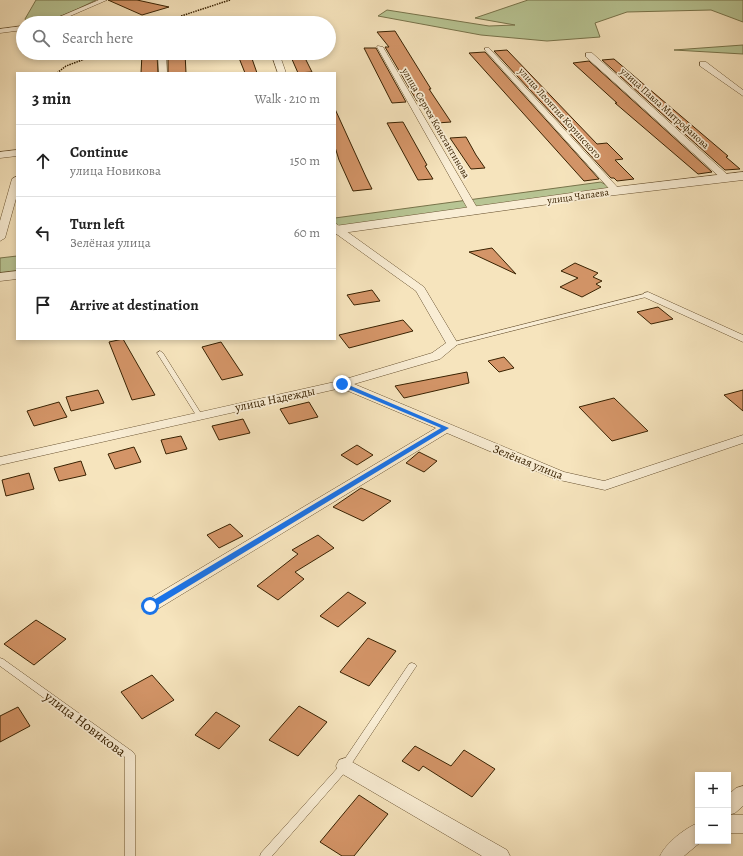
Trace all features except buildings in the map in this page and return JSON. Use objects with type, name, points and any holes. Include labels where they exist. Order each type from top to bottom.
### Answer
[{"type":"street","points":[[65,16],[104,0]]},
{"type":"street","points":[[0,30],[16,29]]},
{"type":"street","name":"улица Сергея Константинова","points":[[380,47],[474,211]]},
{"type":"street","name":"улица Леонтия Коринского","points":[[487,50],[616,191]]},
{"type":"street","name":"улица Павла Митрофанова","points":[[589,55],[726,178]]},
{"type":"street","points":[[162,60],[163,72]]},
{"type":"street","points":[[277,60],[282,72]]},
{"type":"street","points":[[704,64],[743,94]]},
{"type":"street","points":[[0,155],[16,153]]},
{"type":"street","name":"улица Чапаева","points":[[336,228],[743,176]]},
{"type":"street","points":[[0,238],[16,182]]},
{"type":"street","points":[[336,229],[420,289],[452,344]]},
{"type":"street","points":[[0,277],[16,275]]},
{"type":"street","points":[[648,295],[743,339]]},
{"type":"street","name":"улица Надежды","points":[[0,461],[342,384],[436,356],[452,344]]},
{"type":"street","name":"Зелёная улица","points":[[342,384],[560,476],[605,486],[743,439]]},
{"type":"street","points":[[150,606],[446,428]]},
{"type":"street","points":[[345,766],[500,856]]},
{"type":"street","points":[[731,804],[743,794]]},
{"type":"street","points":[[731,824],[743,824]]},
{"type":"street","points":[[670,856],[695,835]]},
{"type":"lane","points":[[452,344],[648,295]]},
{"type":"lane","points":[[160,353],[199,415]]},
{"type":"lane","name":"улица Новикова","points":[[0,661],[130,755],[130,856]]},
{"type":"lane","points":[[265,856],[345,766],[412,666]]},
{"type":"path","points":[[181,16],[230,0]]},
{"type":"path","points":[[59,72],[66,66],[83,60]]},
{"type":"green space","points":[[36,0],[96,0],[61,16],[27,16]]},
{"type":"green space","points":[[528,0],[743,0],[743,22],[711,10],[627,12],[595,23],[600,37],[547,41],[481,35],[378,16],[387,10],[489,26],[515,25],[475,18]]},
{"type":"green space","points":[[743,45],[743,54],[674,50]]},
{"type":"green space","points":[[601,182],[611,188],[336,227],[336,218]]},
{"type":"green space","points":[[16,256],[16,271],[0,273],[0,258]]},
{"type":"route","points":[[150,606],[446,428],[342,384]]}]
